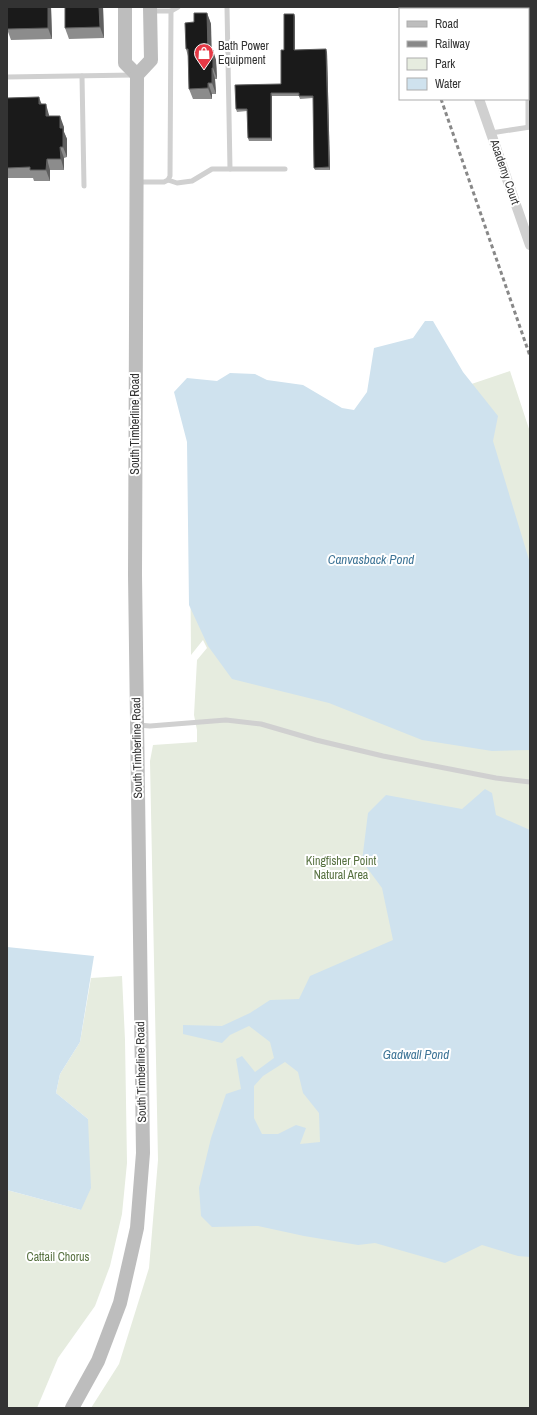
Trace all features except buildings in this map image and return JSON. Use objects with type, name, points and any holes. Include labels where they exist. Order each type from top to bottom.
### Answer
[{"type":"main road","points":[[125,7],[125,63],[137,75],[150,60],[147,8]]},
{"type":"main road","name":"South Timberline Road","points":[[72,1408],[98,1361],[120,1303],[137,1228],[143,1153],[136,725],[135,552],[137,75]]},
{"type":"street","name":"Academy Court","points":[[479,100],[530,245]]},
{"type":"lane","points":[[147,8],[171,11],[178,7]]},
{"type":"lane","points":[[227,7],[230,169]]},
{"type":"lane","points":[[168,180],[170,176],[171,11]]},
{"type":"lane","points":[[7,77],[137,75]]},
{"type":"lane","points":[[82,76],[84,186]]},
{"type":"lane","points":[[491,133],[529,127],[528,100]]},
{"type":"lane","points":[[136,182],[164,182],[168,180],[177,183],[192,181],[212,169],[285,169]]},
{"type":"lane","points":[[136,725],[150,726],[226,720],[261,724],[316,740],[383,756],[496,778],[530,782]]},
{"type":"green space","name":"Kingfisher Point Natural Area","points":[[510,371],[530,432],[530,1408],[91,1408],[119,1364],[149,1268],[158,1160],[150,761],[153,745],[197,742],[197,730],[194,715],[197,660],[207,648],[203,640],[191,655],[189,405],[350,425]]},
{"type":"green space","name":"Cattail Chorus","points":[[122,976],[125,1040],[127,1163],[122,1214],[110,1266],[95,1306],[58,1358],[37,1408],[7,1408],[7,1190],[81,1210],[88,1119],[56,1093],[60,1074],[80,1042],[91,978]]},
{"type":"water","name":"Canvasback Pond","points":[[425,321],[433,321],[463,372],[498,416],[493,441],[530,563],[530,750],[492,751],[422,740],[329,703],[232,679],[208,646],[189,605],[187,442],[174,392],[187,378],[217,381],[230,373],[255,374],[267,380],[303,385],[342,408],[354,410],[367,392],[374,348],[413,338]]},
{"type":"water","name":"Gadwall Pond","points":[[485,789],[492,793],[496,815],[530,830],[530,1257],[518,1256],[482,1245],[445,1263],[375,1243],[358,1245],[304,1236],[258,1226],[212,1227],[201,1216],[199,1188],[211,1138],[226,1094],[241,1089],[236,1059],[242,1056],[255,1072],[274,1058],[270,1042],[249,1026],[230,1035],[222,1043],[183,1034],[183,1025],[222,1026],[250,1013],[270,1000],[299,999],[310,976],[393,940],[382,888],[362,861],[368,813],[386,795],[462,809]],"holes":[[[285,1062],[298,1072],[303,1093],[319,1113],[320,1142],[300,1144],[306,1128],[296,1125],[278,1134],[262,1134],[254,1118],[254,1086],[263,1076]]]},
{"type":"water","points":[[7,947],[94,956],[80,1042],[60,1074],[56,1093],[88,1119],[91,1188],[81,1210],[7,1190]]},
{"type":"railway","points":[[441,100],[530,356]]},
{"type":"place","name":"Bath Power Equipment","points":[[204,70]]}]
